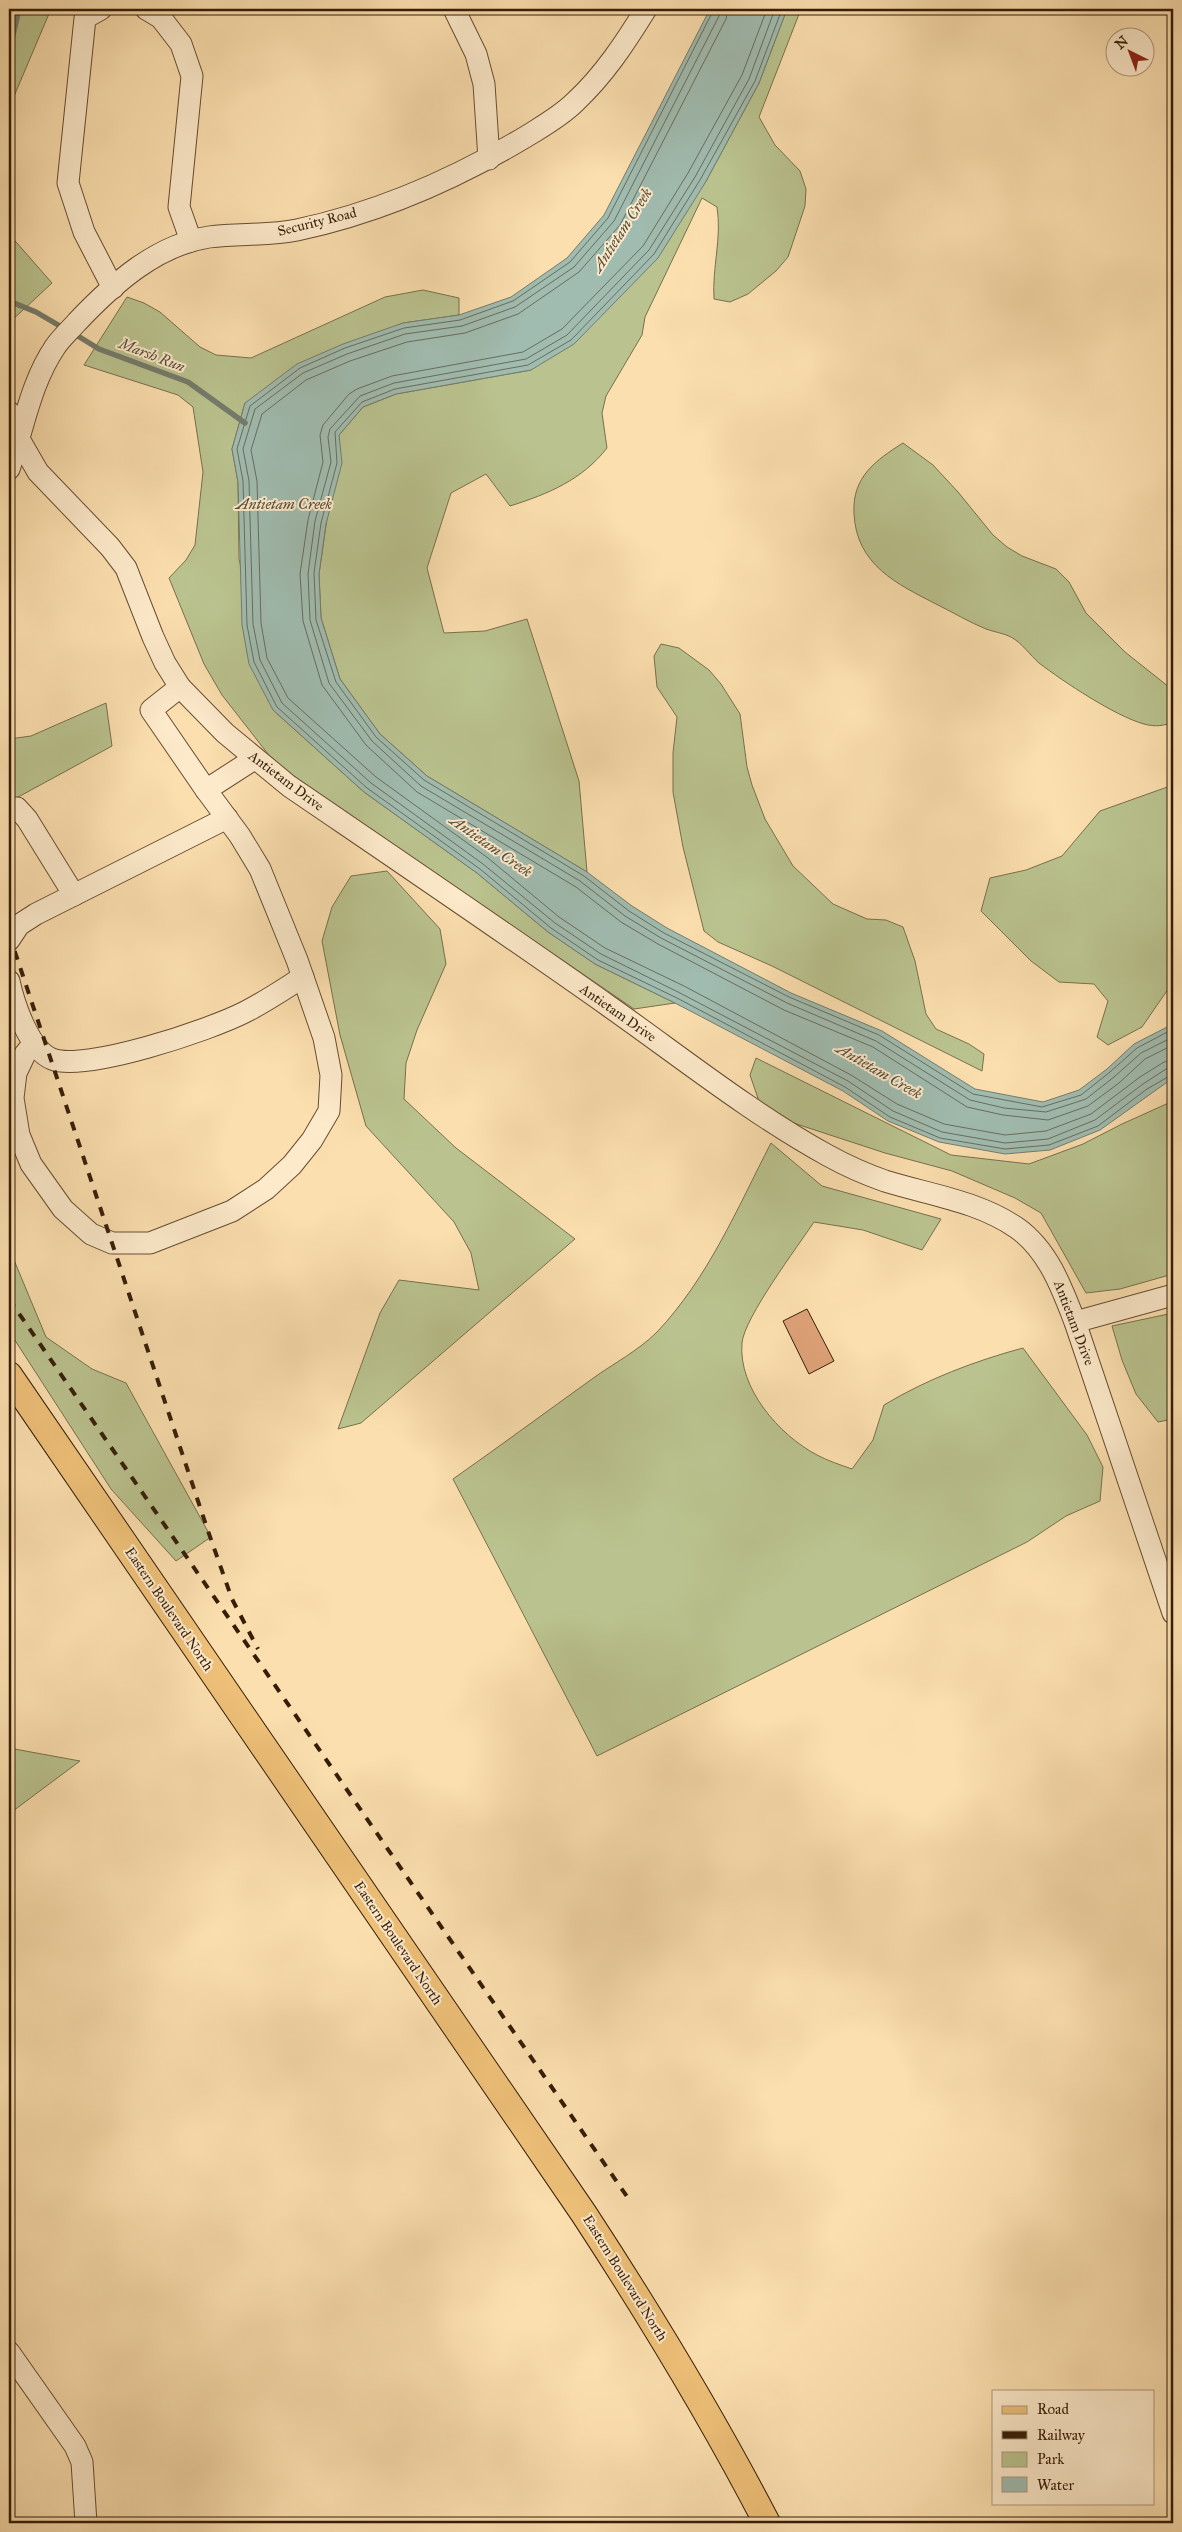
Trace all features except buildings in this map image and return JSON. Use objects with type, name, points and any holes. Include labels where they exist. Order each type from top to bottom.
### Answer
[{"type":"main road","name":"Eastern Boulevard North","points":[[9,1375],[584,2214],[659,2330],[726,2444],[767,2523]]},
{"type":"street","points":[[101,9],[85,18],[68,183],[84,232],[113,288]]},
{"type":"street","points":[[146,9],[161,18],[181,44],[192,76],[179,207],[191,241]]},
{"type":"street","points":[[454,9],[476,54],[484,84],[489,159]]},
{"type":"street","name":"Security Road","points":[[9,469],[41,370],[56,346],[89,310],[151,258],[176,245],[210,237],[255,235],[295,230],[329,222],[433,184],[489,159],[573,104],[601,76],[646,9]]},
{"type":"street","name":"Antietam Drive","points":[[9,412],[19,439],[38,472],[110,546],[126,568],[152,637],[165,664],[180,687],[254,759],[289,786],[532,952],[753,1107],[826,1154],[884,1180],[972,1205],[999,1216],[1020,1230],[1041,1251],[1055,1274],[1076,1322],[1173,1613]]},
{"type":"street","points":[[33,1044],[25,1054],[16,1073],[12,1098],[20,1135],[31,1164],[63,1209],[91,1234],[112,1243],[150,1243],[232,1210],[266,1189],[292,1164],[312,1140],[329,1111],[331,1075],[324,1038],[303,977],[260,869],[227,818],[151,710],[180,687]]},
{"type":"street","points":[[206,790],[254,759]]},
{"type":"street","points":[[9,808],[17,808],[27,819],[74,895]]},
{"type":"street","points":[[9,940],[19,925],[74,895],[227,818]]},
{"type":"street","points":[[9,981],[12,994],[33,1044],[50,1058],[71,1063],[105,1059],[189,1033],[244,1013],[303,977]]},
{"type":"street","points":[[1076,1322],[1173,1295]]},
{"type":"street","points":[[9,2352],[75,2446],[82,2462],[86,2523]]},
{"type":"green space","points":[[9,9],[51,9],[9,108]]},
{"type":"green space","points":[[787,9],[801,9],[759,117],[775,145],[800,171],[806,189],[805,206],[788,257],[776,271],[748,294],[730,302],[714,299],[718,230],[717,207],[702,198],[645,317],[642,335],[606,396],[602,413],[607,448],[587,469],[575,477],[551,491],[510,506],[486,474],[451,493],[427,568],[444,633],[485,631],[527,619],[579,781],[587,872],[427,776],[380,734],[340,679],[321,618],[319,574],[339,435],[363,407],[396,394],[531,370],[705,183],[759,83]]},
{"type":"green space","points":[[9,234],[52,283],[9,323]]},
{"type":"green space","points":[[423,290],[459,298],[459,315],[403,323],[245,403],[232,449],[238,482],[239,559],[273,710],[364,792],[477,873],[548,932],[595,964],[675,1003],[634,1009],[275,763],[222,695],[204,664],[169,578],[186,560],[195,545],[203,472],[193,407],[178,395],[84,365],[127,297],[144,303],[160,312],[200,347],[216,355],[251,358],[385,297]]},
{"type":"green space","points":[[903,443],[933,465],[993,535],[1007,547],[1022,556],[1056,569],[1069,582],[1086,613],[1125,652],[1169,687],[1173,693],[1173,722],[1159,726],[1148,725],[1119,714],[1090,698],[1050,671],[1011,637],[986,629],[968,620],[908,589],[881,571],[862,546],[857,531],[854,500],[857,489],[868,471],[875,463]]},
{"type":"green space","points":[[661,644],[679,648],[709,670],[721,684],[740,714],[747,767],[752,785],[765,819],[793,866],[833,904],[867,919],[886,920],[903,927],[915,961],[926,1014],[936,1029],[969,1044],[984,1054],[982,1071],[772,966],[718,942],[704,931],[683,847],[673,792],[673,753],[677,717],[657,687],[654,656]]},
{"type":"green space","points":[[106,703],[112,746],[9,802],[9,739],[31,736]]},
{"type":"green space","points":[[1173,785],[1173,982],[1142,1027],[1108,1045],[1097,1037],[1108,1001],[1094,984],[1059,982],[1031,961],[981,911],[990,878],[1026,870],[1062,856],[1100,811]]},
{"type":"green space","points":[[387,871],[440,929],[446,964],[417,1030],[406,1063],[404,1099],[456,1148],[575,1239],[361,1423],[338,1429],[380,1313],[399,1280],[479,1290],[471,1253],[454,1222],[366,1126],[340,1035],[322,941],[332,907],[351,876]]},
{"type":"green space","points":[[756,1058],[951,1155],[1029,1164],[1083,1144],[1173,1101],[1173,1274],[1120,1289],[1086,1293],[1041,1213],[1015,1198],[952,1171],[885,1153],[763,1113],[750,1075]]},
{"type":"green space","points":[[771,1143],[822,1186],[941,1219],[922,1250],[863,1230],[814,1222],[761,1300],[745,1332],[742,1343],[747,1377],[754,1393],[776,1423],[803,1446],[817,1455],[852,1469],[873,1440],[884,1405],[917,1387],[952,1372],[1023,1348],[1087,1435],[1103,1467],[1100,1501],[1066,1516],[1027,1542],[597,1756],[453,1479],[634,1351],[657,1332],[692,1289],[707,1266]]},
{"type":"green space","points":[[9,1248],[46,1337],[92,1369],[126,1383],[211,1537],[176,1561],[111,1489],[9,1331]]},
{"type":"green space","points":[[1173,1313],[1173,1419],[1158,1422],[1136,1394],[1122,1360],[1112,1326]]},
{"type":"green space","points":[[9,1748],[80,1761],[9,1814]]},
{"type":"water","name":"Antietam Creek","points":[[710,9],[787,9],[759,83],[705,183],[658,258],[574,344],[531,370],[396,394],[363,407],[339,435],[342,463],[326,524],[319,574],[321,618],[340,679],[380,734],[427,776],[587,872],[632,906],[667,928],[791,993],[882,1031],[975,1089],[1043,1102],[1079,1090],[1107,1069],[1134,1044],[1169,1026],[1173,1019],[1173,1078],[1100,1130],[1050,1150],[1005,1154],[939,1142],[888,1121],[843,1091],[675,1003],[595,964],[548,932],[477,873],[364,792],[273,710],[249,664],[242,625],[238,482],[232,449],[245,403],[297,364],[343,344],[403,323],[459,315],[511,297],[567,258],[604,215]]},
{"type":"waterway","name":"Marsh Run","points":[[9,79],[12,39],[19,9]]},
{"type":"waterway","name":"Marsh Run","points":[[9,301],[36,312],[65,329]]},
{"type":"waterway","name":"Marsh Run","points":[[73,333],[99,349],[188,382],[245,423]]},
{"type":"railway","points":[[9,934],[208,1531],[232,1599],[258,1649]]},
{"type":"railway","points":[[9,1299],[628,2198]]}]
